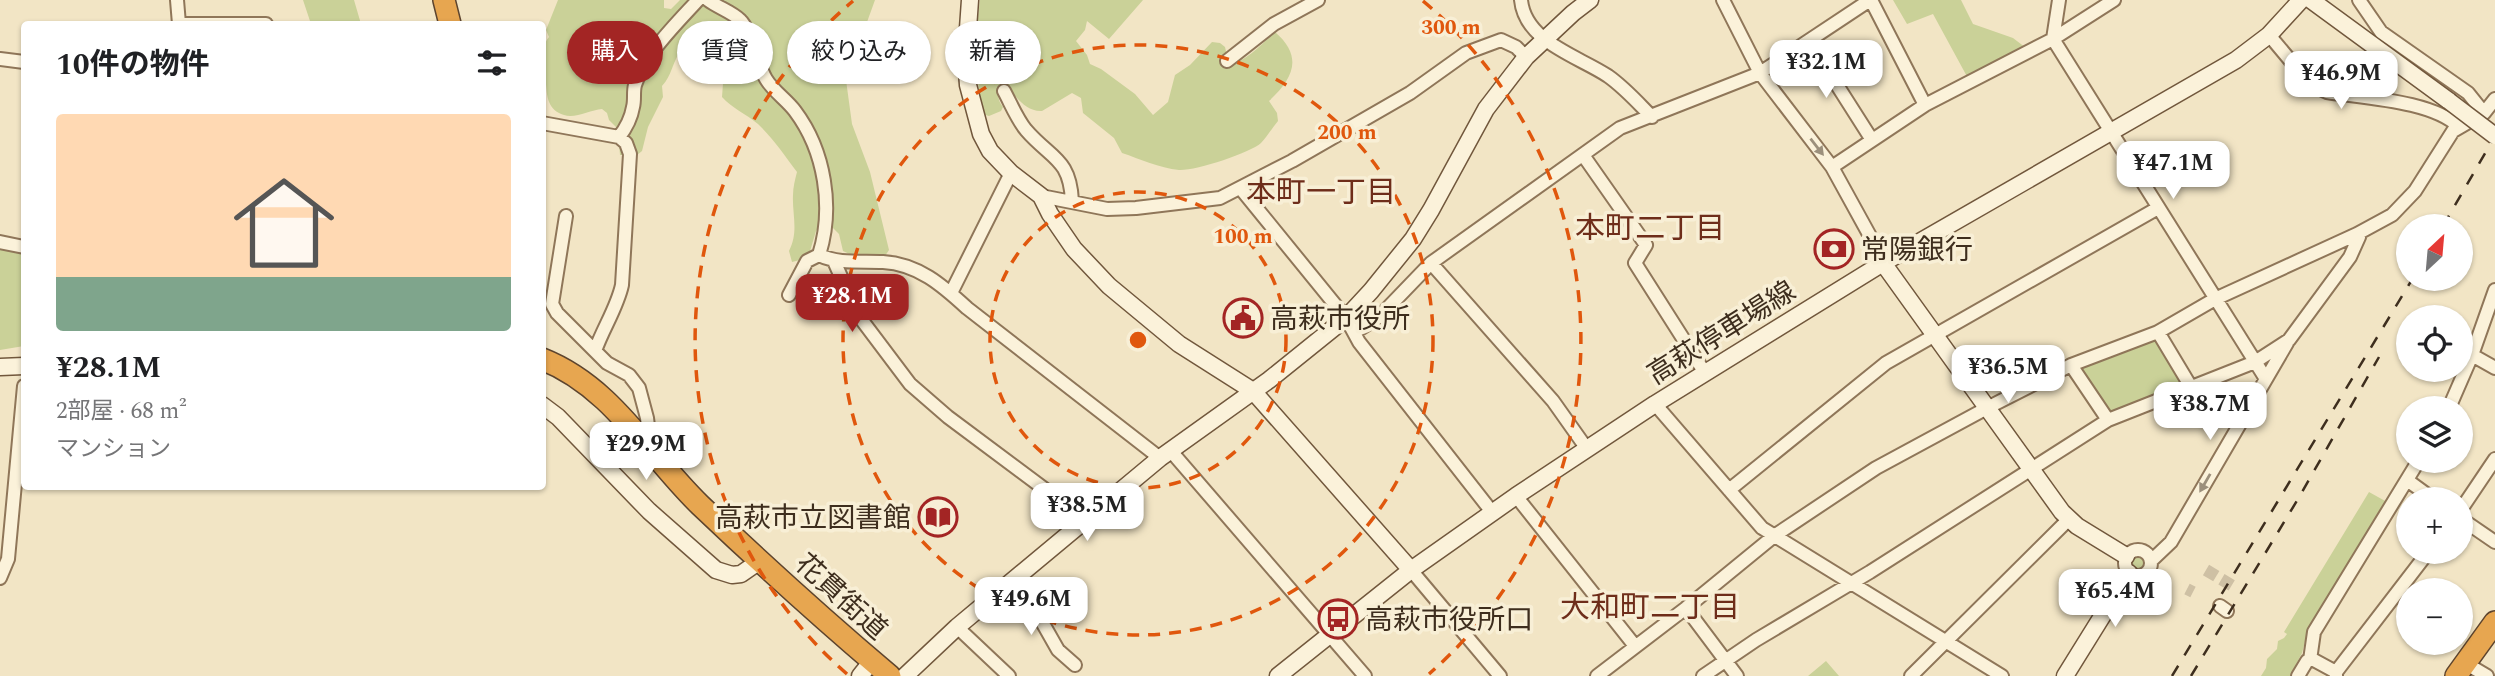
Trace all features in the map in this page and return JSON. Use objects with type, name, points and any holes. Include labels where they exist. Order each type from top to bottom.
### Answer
[{"type":"highway","points":[[444,0],[449,21]]},
{"type":"highway","name":"花貫街道","points":[[546,360],[567,367],[593,387],[699,504],[761,560],[866,668],[890,676]]},
{"type":"highway","points":[[2461,670],[2495,622]]},
{"type":"street","points":[[177,0],[179,21]]},
{"type":"street","points":[[619,137],[628,125],[635,86],[651,56],[668,32],[698,0]]},
{"type":"street","points":[[708,0],[741,20],[766,81],[795,111],[810,134],[821,163],[825,187],[824,239],[819,255],[807,261],[789,295]]},
{"type":"street","points":[[970,0],[966,57],[968,85],[981,134],[990,151],[1011,173],[1041,196],[1074,249],[1109,286],[1180,344],[1253,391],[1411,570],[1500,676]]},
{"type":"street","points":[[1227,61],[1274,24],[1318,0]]},
{"type":"street","points":[[1521,0],[1530,24],[1544,39],[1608,76],[1652,117]]},
{"type":"street","points":[[905,676],[957,627],[1165,454],[1253,391],[1346,318],[1413,239],[1486,109],[1526,57],[1590,0]]},
{"type":"street","points":[[1723,0],[1760,74],[1832,167],[1883,263],[2031,471],[2068,519],[2126,555]]},
{"type":"street","points":[[1355,332],[1378,317],[1432,263],[1620,128],[1760,74],[1870,0],[1925,105]]},
{"type":"street","points":[[2059,0],[2053,39],[2266,379]]},
{"type":"street","points":[[1832,167],[1925,105],[2053,39],[2114,0]]},
{"type":"street","name":"高萩停車場線","points":[[1278,676],[1411,570],[1492,512],[1655,404],[1883,263],[2236,60],[2269,35],[2301,0]]},
{"type":"street","points":[[2311,0],[2495,136]]},
{"type":"street","points":[[2359,0],[2381,32],[2468,93],[2484,113]]},
{"type":"street","points":[[2269,35],[2316,88],[2425,108],[2451,118],[2459,127]]},
{"type":"street","points":[[1041,196],[1107,209],[1205,201],[1241,189],[1410,93],[1466,53],[1501,40],[1516,47],[1526,57]]},
{"type":"street","points":[[1808,41],[1872,140]]},
{"type":"street","points":[[0,59],[21,62]]},
{"type":"street","points":[[1004,91],[1025,128],[1066,168],[1071,182],[1072,201]]},
{"type":"street","points":[[1597,676],[1774,536],[1876,468],[2071,365],[2158,332],[2216,299],[2392,215],[2405,203],[2453,131],[2484,113],[2495,99]]},
{"type":"street","points":[[546,124],[619,137],[626,143],[630,154],[619,302],[603,328],[595,351]]},
{"type":"street","points":[[1583,155],[1646,245],[1635,263],[1705,373]]},
{"type":"street","points":[[951,293],[1011,173]]},
{"type":"street","points":[[1241,189],[1346,318],[1359,342],[1492,512]]},
{"type":"street","points":[[1729,490],[1871,373],[2158,208]]},
{"type":"street","points":[[566,216],[552,304],[557,313],[607,363],[629,375],[639,388],[647,418],[651,452]]},
{"type":"street","points":[[2151,561],[2143,550],[2133,550],[2126,555],[2124,565],[2129,573],[2144,575],[2150,569],[2151,561],[2171,542],[2289,340],[2350,257],[2359,237],[2357,234]]},
{"type":"street","points":[[0,242],[21,246]]},
{"type":"street","points":[[819,255],[834,261],[886,262],[916,269],[1165,454],[1331,635],[1365,676]]},
{"type":"street","points":[[834,261],[858,315],[910,384],[948,417],[1086,520]]},
{"type":"street","points":[[1432,263],[1553,401],[1587,449]]},
{"type":"street","points":[[2473,352],[2495,290]]},
{"type":"street","points":[[2158,332],[2191,387]]},
{"type":"street","points":[[1703,676],[2108,420],[2255,362],[2289,340]]},
{"type":"street","points":[[2473,356],[2495,368]]},
{"type":"street","points":[[2071,365],[2108,420]]},
{"type":"street","points":[[0,367],[21,366]]},
{"type":"street","points":[[1655,404],[1762,528],[2001,676]]},
{"type":"street","points":[[546,408],[558,417],[649,511],[716,569],[732,575],[741,574],[761,560]]},
{"type":"street","points":[[0,579],[8,559],[21,418]]},
{"type":"street","points":[[2473,492],[2495,459]]},
{"type":"street","points":[[2310,660],[2314,632],[2411,473]]},
{"type":"street","points":[[2407,480],[2417,487]]},
{"type":"street","points":[[1516,496],[1635,646]]},
{"type":"street","points":[[1911,676],[2068,519]]},
{"type":"street","points":[[2473,527],[2495,542]]},
{"type":"street","points":[[2298,676],[2307,661],[2316,659],[2336,674],[2419,564]]},
{"type":"street","points":[[2065,676],[2129,573]]},
{"type":"street","points":[[1007,585],[1037,613],[1058,650],[1075,665]]},
{"type":"street","points":[[1686,608],[1737,676]]},
{"type":"street","points":[[957,627],[1009,676]]},
{"type":"street","points":[[2461,670],[2487,676]]},
{"type":"green space","points":[[303,0],[354,0],[360,21],[310,21]]},
{"type":"green space","points":[[558,0],[664,0],[664,8],[671,9],[680,0],[875,0],[867,21],[787,21],[787,84],[847,84],[852,124],[870,172],[889,250],[883,259],[858,258],[843,251],[839,234],[826,221],[816,231],[808,258],[792,262],[789,251],[794,237],[793,192],[797,172],[758,124],[722,97],[723,84],[773,84],[773,21],[677,21],[677,57],[662,86],[663,97],[648,127],[642,151],[637,155],[620,155],[618,129],[602,109],[573,116],[559,113],[552,106],[546,85],[546,42],[549,37],[546,30]]},
{"type":"green space","points":[[980,0],[1143,0],[1109,39],[1087,21],[1085,30],[1076,41],[1087,55],[1090,64],[1135,94],[1153,115],[1168,102],[1175,75],[1190,65],[1212,42],[1225,47],[1229,64],[1247,56],[1275,32],[1290,50],[1292,68],[1284,84],[1269,101],[1277,113],[1278,121],[1263,141],[1255,147],[1209,165],[1179,170],[1122,153],[1114,138],[1083,113],[1081,98],[1072,93],[1042,111],[1024,105],[1002,84],[1041,84],[1041,21],[978,21]]},
{"type":"green space","points":[[1893,0],[1961,0],[1973,24],[2013,38],[2030,51],[1970,82],[1933,14],[1907,24]]},
{"type":"green space","points":[[978,84],[1001,84],[998,96],[1003,107],[1001,111],[989,116],[982,114]]},
{"type":"green space","points":[[21,242],[21,346],[0,350],[0,249]]},
{"type":"green space","points":[[2158,332],[2191,387],[2108,420],[2071,365]]},
{"type":"green space","points":[[2369,492],[2387,502],[2308,630],[2302,653],[2290,676],[2261,676],[2267,659],[2277,649],[2278,641],[2287,634],[2284,632]]},
{"type":"green space","points":[[2139,554],[2145,557],[2148,563],[2145,569],[2139,572],[2133,569],[2130,563],[2133,557]]},
{"type":"green space","points":[[1826,661],[1839,676],[1808,676]]},
{"type":"tunnel","points":[[2206,570],[2236,588]]},
{"type":"tunnel","points":[[2187,589],[2193,592]]},
{"type":"railway","points":[[2450,214],[2495,136]]},
{"type":"railway","points":[[2172,676],[2405,291]]},
{"type":"railway","points":[[2191,676],[2298,499],[2379,357]]},
{"type":"place","name":"常陽銀行","points":[[1834,249]]},
{"type":"place","name":"高萩市役所","points":[[1243,318]]},
{"type":"place","name":"高萩市立図書館","points":[[938,517]]},
{"type":"place","name":"高萩市役所口","points":[[1338,619]]},
{"type":"district","name":"本町一丁目","points":[[1321,192]]},
{"type":"district","name":"本町二丁目","points":[[1650,228]]},
{"type":"district","name":"大和町二丁目","points":[[1650,607]]}]
